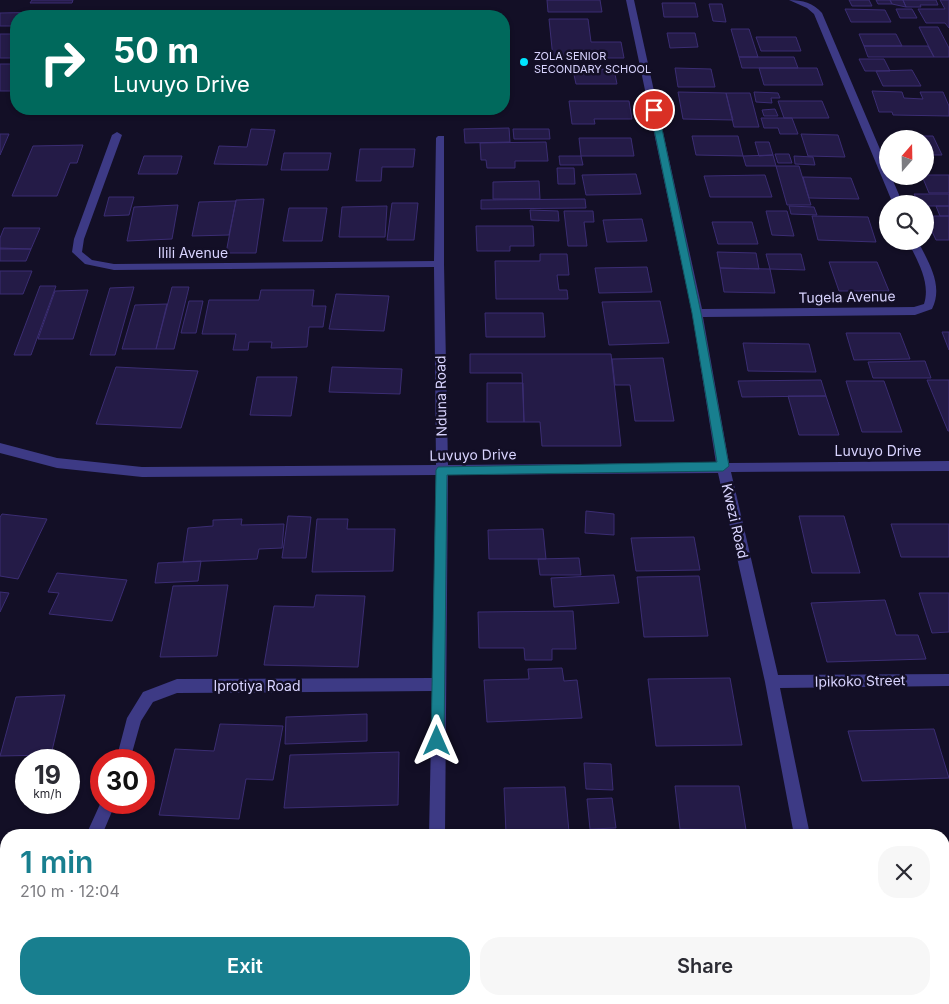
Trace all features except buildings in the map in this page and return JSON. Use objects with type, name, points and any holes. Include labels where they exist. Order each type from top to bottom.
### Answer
[{"type":"street","name":"Kwezi Road","points":[[630,0],[696,313],[723,466],[772,682],[801,829]]},
{"type":"street","points":[[793,0],[810,6],[818,13],[894,195]]},
{"type":"street","name":"Ilili Avenue","points":[[116,135],[79,238],[77,252],[83,260],[114,267],[439,264]]},
{"type":"street","name":"Nduna Road","points":[[436,829],[442,470],[439,264],[440,138]]},
{"type":"street","name":"Tugela Avenue","points":[[696,313],[915,311],[928,306],[932,297],[932,286],[918,250]]},
{"type":"street","name":"Luvuyo Drive","points":[[0,448],[58,463],[142,472],[723,466],[949,466]]},
{"type":"street","name":"Ipikoko Street","points":[[772,682],[949,680]]},
{"type":"street","name":"Iprotiya Road","points":[[125,749],[134,718],[148,697],[177,686],[438,684]]},
{"type":"street","points":[[97,829],[104,814]]},
{"type":"place","name":"ZOLA SENIOR SECONDARY SCHOOL","points":[[524,62]]},
{"type":"route","points":[[437,741],[442,470],[723,466],[696,313],[654,110]]}]
